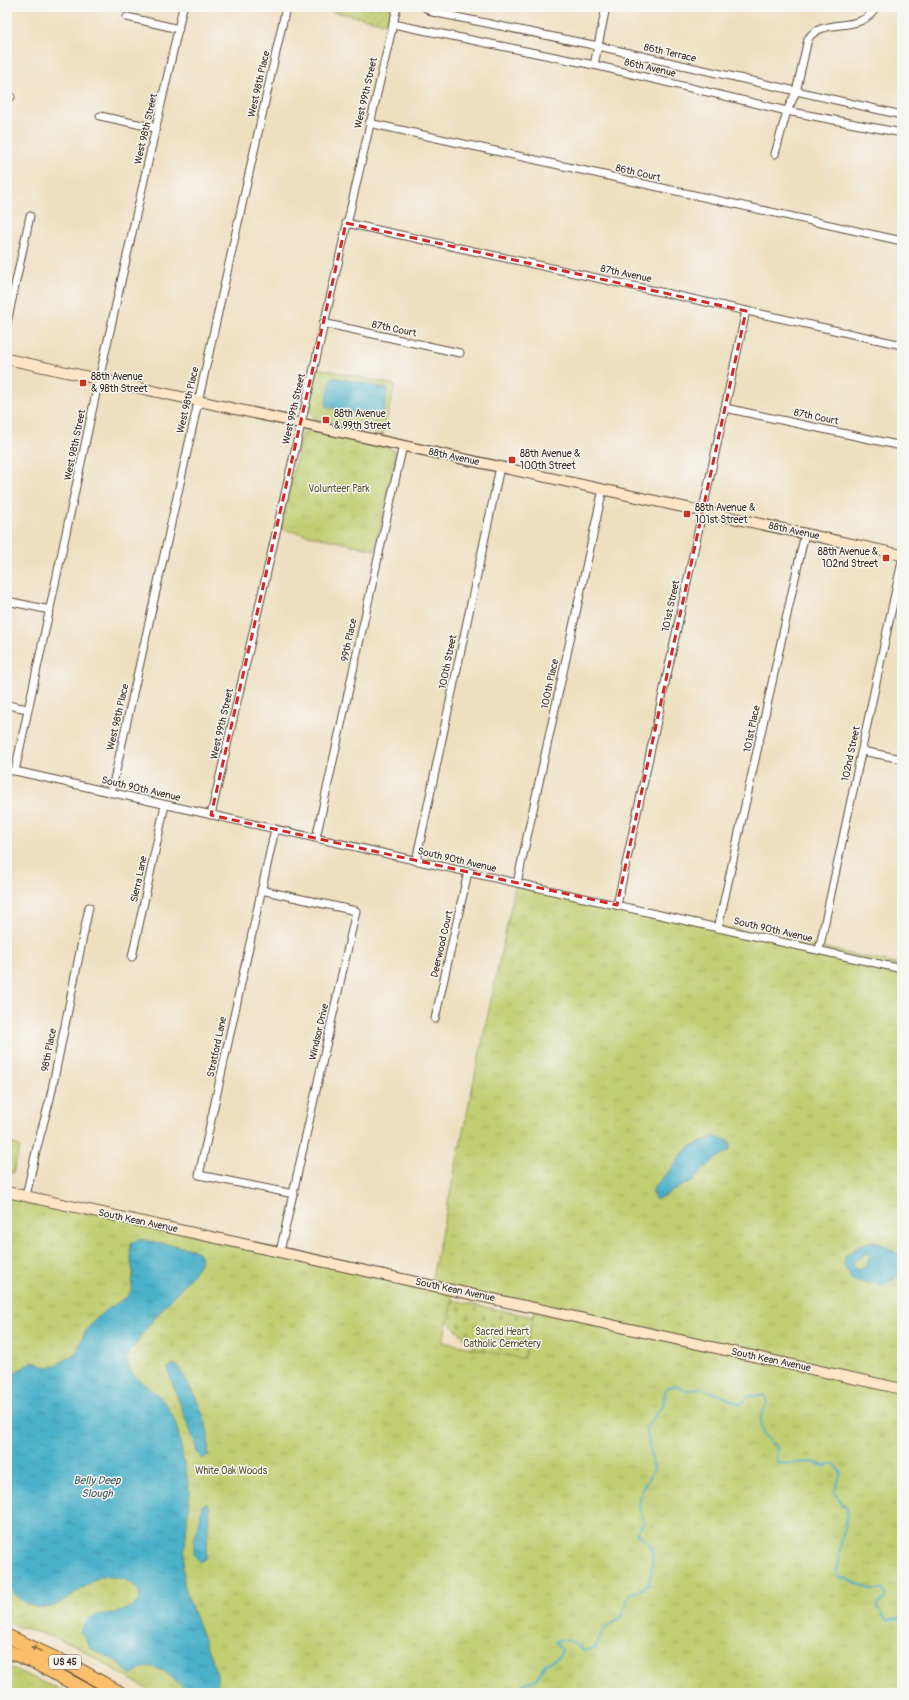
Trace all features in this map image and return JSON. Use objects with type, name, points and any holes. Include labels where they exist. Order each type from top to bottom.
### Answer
[{"type":"highway","name":"US 45","points":[[7,1636],[76,1668],[120,1693]]},
{"type":"highway","name":"US 45","points":[[7,1651],[32,1661],[92,1693]]},
{"type":"street","name":"West 98th Street","points":[[15,771],[183,7]]},
{"type":"street","name":"West 99th Street","points":[[211,815],[346,223],[397,7]]},
{"type":"street","name":"86th Terrace","points":[[425,7],[432,12],[598,46],[902,115]]},
{"type":"street","points":[[594,65],[606,7]]},
{"type":"street","points":[[775,154],[787,111],[796,92],[808,39],[812,33],[818,30],[857,23],[872,14],[876,7]]},
{"type":"street","name":"West 98th Place","points":[[111,793],[285,12]]},
{"type":"street","points":[[127,17],[179,29]]},
{"type":"street","name":"86th Avenue","points":[[393,24],[594,65],[787,111],[902,133]]},
{"type":"street","points":[[100,116],[156,128]]},
{"type":"street","name":"86th Court","points":[[370,123],[902,241]]},
{"type":"street","points":[[7,323],[30,216]]},
{"type":"street","name":"87th Avenue","points":[[346,223],[902,344]]},
{"type":"street","name":"101st Street","points":[[617,905],[746,311]]},
{"type":"street","name":"87th Court","points":[[323,323],[460,353]]},
{"type":"street","name":"88th Avenue","points":[[7,359],[902,554]]},
{"type":"street","name":"87th Court","points":[[725,408],[902,446]]},
{"type":"street","name":"99th Place","points":[[316,838],[403,445]]},
{"type":"street","name":"100th Street","points":[[416,861],[500,467]]},
{"type":"street","name":"100th Place","points":[[516,883],[603,489]]},
{"type":"street","name":"101st Place","points":[[718,928],[805,533]]},
{"type":"street","name":"102nd Street","points":[[818,950],[902,561]]},
{"type":"street","points":[[7,601],[50,610]]},
{"type":"street","points":[[7,705],[28,709]]},
{"type":"street","points":[[862,751],[902,759]]},
{"type":"street","name":"South 90th Avenue","points":[[7,772],[15,771],[902,969]]},
{"type":"street","name":"Sierra Lane","points":[[132,957],[165,805]]},
{"type":"street","name":"Stratford Lane","points":[[275,829],[199,1175],[294,1194]]},
{"type":"street","name":"Deerwood Court","points":[[435,1019],[468,872]]},
{"type":"street","name":"Windsor Drive","points":[[261,890],[356,912],[280,1252]]},
{"type":"street","name":"98th Place","points":[[26,1196],[50,1098],[89,907]]},
{"type":"street","name":"South Kean Avenue","points":[[7,1192],[902,1389]]},
{"type":"highlighted area","points":[[346,223],[746,311],[617,905],[211,815]]},
{"type":"green space","points":[[312,7],[392,7],[389,24]]},
{"type":"green space","points":[[318,368],[395,385],[383,435],[315,419],[310,409],[310,402]]},
{"type":"green space","name":"Volunteer Park","points":[[308,430],[385,446],[395,451],[395,458],[375,550],[281,529],[300,439],[302,434]]},
{"type":"green space","name":"White Oak Woods","points":[[515,887],[549,892],[640,914],[674,916],[902,965],[902,1693],[153,1693],[71,1643],[7,1623],[7,1192],[431,1282]],"holes":[[[454,1290],[535,1308],[524,1359],[443,1342]]]},
{"type":"green space","points":[[7,1142],[17,1145],[20,1148],[13,1173],[7,1173]]},
{"type":"green space","name":"Sacred Heart Catholic Cemetery","points":[[452,1300],[534,1317],[517,1391],[448,1321]]},
{"type":"green space","points":[[7,1666],[67,1693],[7,1693]]},
{"type":"water","points":[[333,377],[388,389],[382,418],[327,407],[326,402],[331,379]]},
{"type":"water","points":[[714,1137],[727,1140],[731,1145],[730,1150],[714,1160],[695,1179],[658,1199],[655,1199],[652,1193],[655,1186],[673,1167],[684,1152],[690,1147]]},
{"type":"water","name":"Belly Deep Slough","points":[[139,1239],[193,1249],[198,1252],[202,1259],[190,1277],[153,1320],[135,1346],[131,1349],[127,1360],[128,1366],[132,1373],[166,1404],[177,1427],[188,1488],[190,1491],[183,1567],[184,1583],[189,1601],[217,1674],[217,1693],[188,1693],[170,1676],[152,1667],[143,1668],[131,1676],[118,1662],[91,1649],[80,1631],[88,1619],[98,1615],[122,1611],[139,1601],[140,1593],[128,1581],[101,1576],[55,1606],[48,1608],[40,1608],[27,1604],[16,1596],[7,1584],[7,1380],[14,1373],[33,1362],[49,1368],[76,1353],[85,1332],[94,1321],[104,1311],[127,1297],[132,1288],[133,1274],[130,1250],[131,1244]]},
{"type":"water","points":[[874,1241],[902,1256],[902,1274],[881,1287],[876,1284],[853,1281],[844,1266],[845,1256],[866,1243]],"holes":[[[867,1253],[870,1257],[866,1265],[858,1270],[855,1269],[852,1263]]]},
{"type":"water","points":[[173,1365],[178,1366],[196,1398],[205,1419],[209,1443],[208,1456],[201,1459],[196,1450],[196,1446],[170,1377],[168,1368]]},
{"type":"water","points":[[207,1503],[210,1507],[206,1558],[199,1562],[194,1554],[194,1542],[202,1505]]},
{"type":"waterway","points":[[510,1693],[523,1684],[537,1679],[544,1665],[559,1657],[562,1650],[555,1641],[568,1640],[584,1651],[596,1648],[599,1638],[604,1630],[621,1617],[629,1595],[649,1585],[653,1559],[651,1546],[648,1542],[636,1534],[644,1522],[639,1506],[642,1489],[654,1470],[646,1428],[663,1405],[666,1388],[676,1385],[686,1391],[698,1388],[711,1391],[740,1404],[749,1396],[766,1396],[767,1405],[763,1411],[761,1423],[767,1439],[777,1447],[776,1463],[812,1462],[824,1466],[835,1464],[841,1473],[834,1493],[847,1509],[837,1572],[839,1578],[845,1578],[872,1590],[883,1590],[886,1595],[885,1599],[877,1605],[886,1620],[900,1618],[902,1620]]},
{"type":"place","name":"88th Avenue & 98th Street","points":[[83,383]]},
{"type":"place","name":"88th Avenue & 99th Street","points":[[326,420]]},
{"type":"place","name":"88th Avenue & 100th Street","points":[[512,460]]},
{"type":"place","name":"88th Avenue & 101st Street","points":[[687,514]]},
{"type":"place","name":"88th Avenue & 102nd Street","points":[[886,558]]}]
